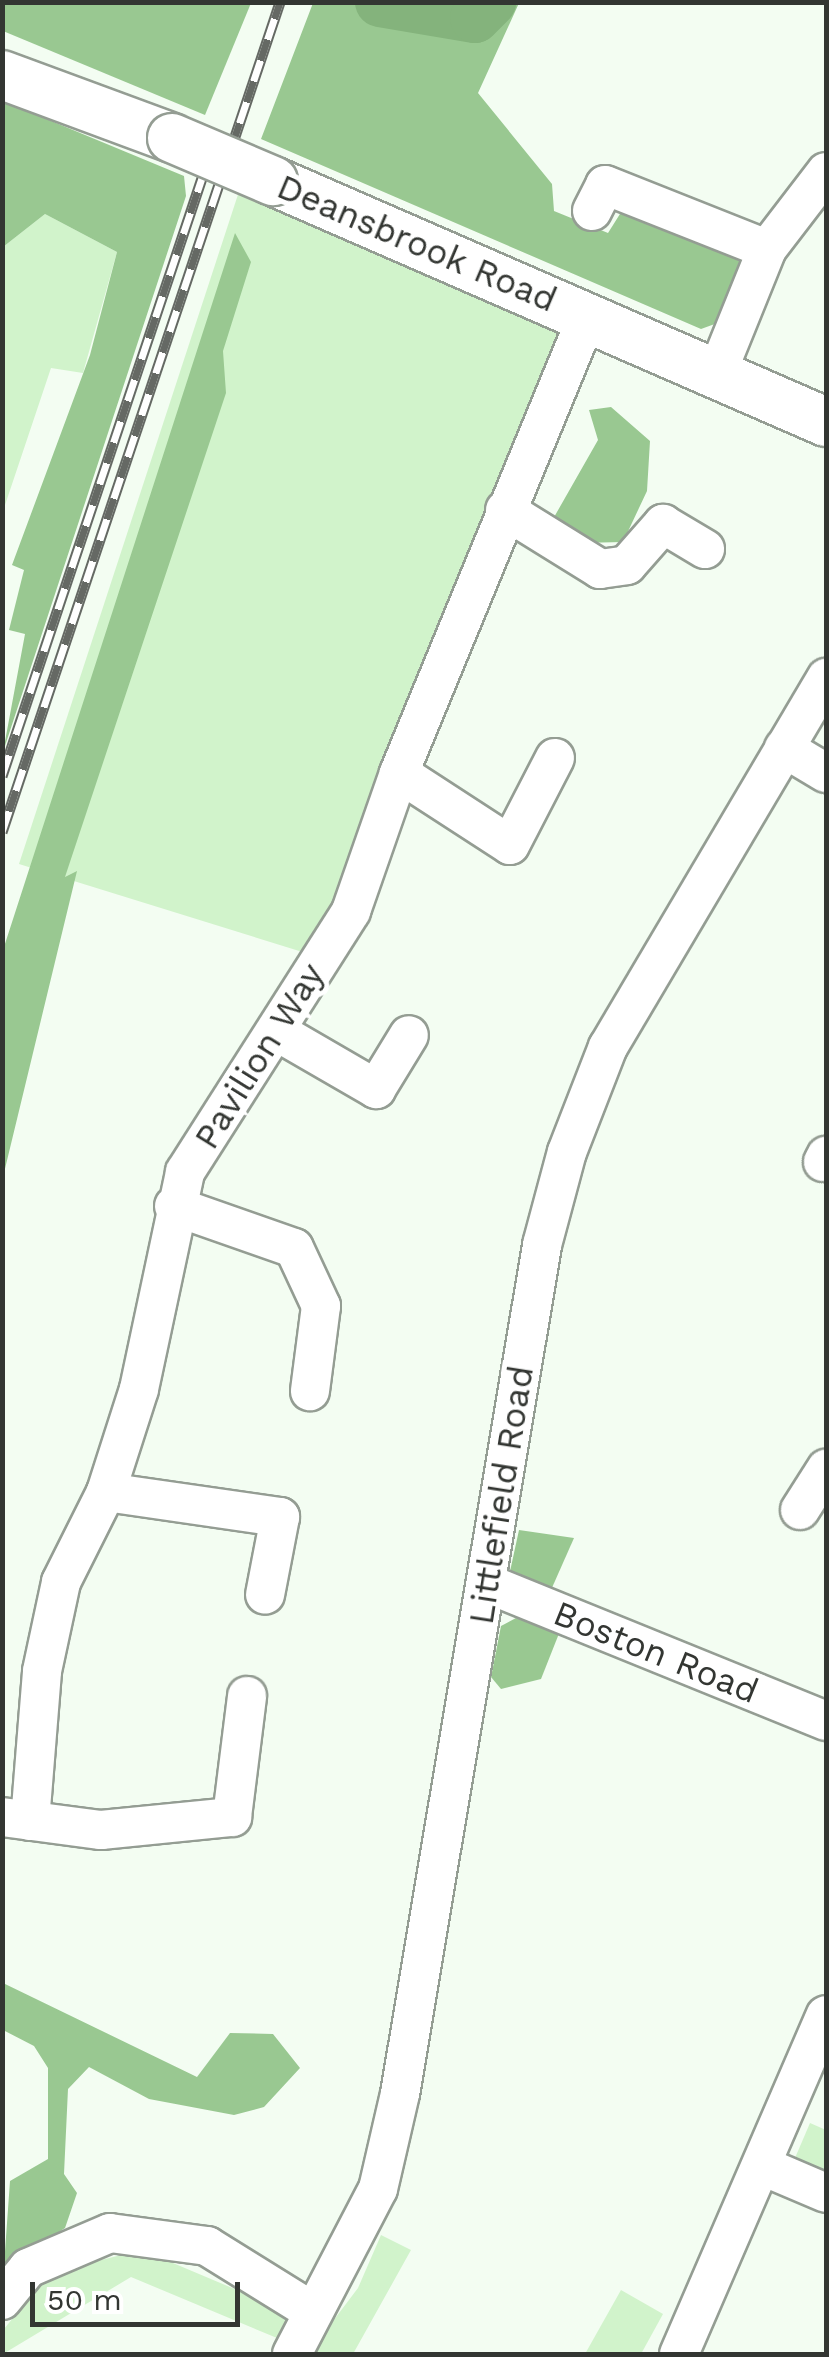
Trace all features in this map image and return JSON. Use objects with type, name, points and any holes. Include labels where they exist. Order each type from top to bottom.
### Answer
[{"type":"main road","name":"Deansbrook Road","points":[[2,75],[172,138],[826,422]]},
{"type":"street","points":[[716,373],[767,249],[826,172]]},
{"type":"street","points":[[592,211],[605,184],[767,249]]},
{"type":"street","name":"Pavilion Way","points":[[16,1819],[61,1582],[106,1492],[139,1389],[174,1206],[185,1172],[352,911],[399,773],[588,318]]},
{"type":"street","points":[[505,510],[600,568],[627,565],[663,524],[705,549]]},
{"type":"street","name":"Littlefield Road","points":[[292,2354],[378,2189],[542,1245],[566,1152],[608,1047],[826,678]]},
{"type":"street","points":[[784,748],[826,773]]},
{"type":"street","points":[[399,773],[510,845],[555,758]]},
{"type":"street","points":[[276,1031],[376,1089],[409,1035]]},
{"type":"street","points":[[174,1206],[294,1248],[321,1306],[310,1391]]},
{"type":"street","points":[[800,1510],[826,1469]]},
{"type":"street","points":[[106,1492],[280,1517],[265,1596]]},
{"type":"street","name":"Boston Road","points":[[486,1583],[826,1721]]},
{"type":"street","points":[[16,1819],[101,1830],[232,1816],[248,1696]]},
{"type":"street","points":[[679,2354],[765,2167],[826,2016]]},
{"type":"street","points":[[765,2167],[826,2192]]},
{"type":"street","points":[[2,2300],[28,2268],[110,2233],[207,2246],[312,2311]]},
{"type":"green space","points":[[2,3],[251,3],[205,115],[3,31]]},
{"type":"green space","points":[[313,3],[519,3],[478,93],[552,184],[554,211],[608,233],[625,206],[749,261],[723,321],[701,329],[261,139]]},
{"type":"green space","points":[[3,101],[184,176],[186,196],[3,752],[25,634],[9,630],[24,570],[12,565],[90,355],[117,252],[45,214],[3,247]]},
{"type":"green space","points":[[247,167],[588,318],[325,959],[19,864]]},
{"type":"green space","points":[[45,214],[117,252],[83,373],[51,368],[2,514],[3,247]]},
{"type":"green space","points":[[235,233],[251,262],[223,351],[226,393],[65,877],[77,871],[3,1177],[3,950]]},
{"type":"green space","points":[[611,407],[650,441],[647,491],[623,542],[580,543],[553,519],[598,440],[589,410]]},
{"type":"green space","points":[[519,1530],[574,1538],[551,1590],[509,1576]]},
{"type":"green space","points":[[516,1618],[560,1631],[541,1679],[501,1689],[491,1677],[501,1626]]},
{"type":"green space","points":[[3,1983],[197,2077],[230,2033],[273,2034],[300,2068],[264,2107],[234,2115],[149,2099],[89,2067],[68,2089],[64,2174],[77,2193],[65,2228],[17,2259],[3,2279],[10,2181],[48,2159],[48,2068],[34,2046],[3,2030]]},
{"type":"green space","points":[[810,2123],[826,2130],[826,2171],[795,2158]]},
{"type":"green space","points":[[381,2235],[411,2250],[353,2354],[308,2354],[358,2288]]},
{"type":"green space","points":[[121,2255],[154,2255],[282,2309],[286,2325],[277,2338],[131,2277],[3,2354],[4,2329],[50,2273]]},
{"type":"green space","points":[[621,2290],[663,2314],[641,2354],[585,2354]]},
{"type":"waterway","points":[[380,2],[475,18],[491,2]]},
{"type":"railway","points":[[2,832],[280,2]]},
{"type":"railway","points":[[2,776],[213,145]]}]
